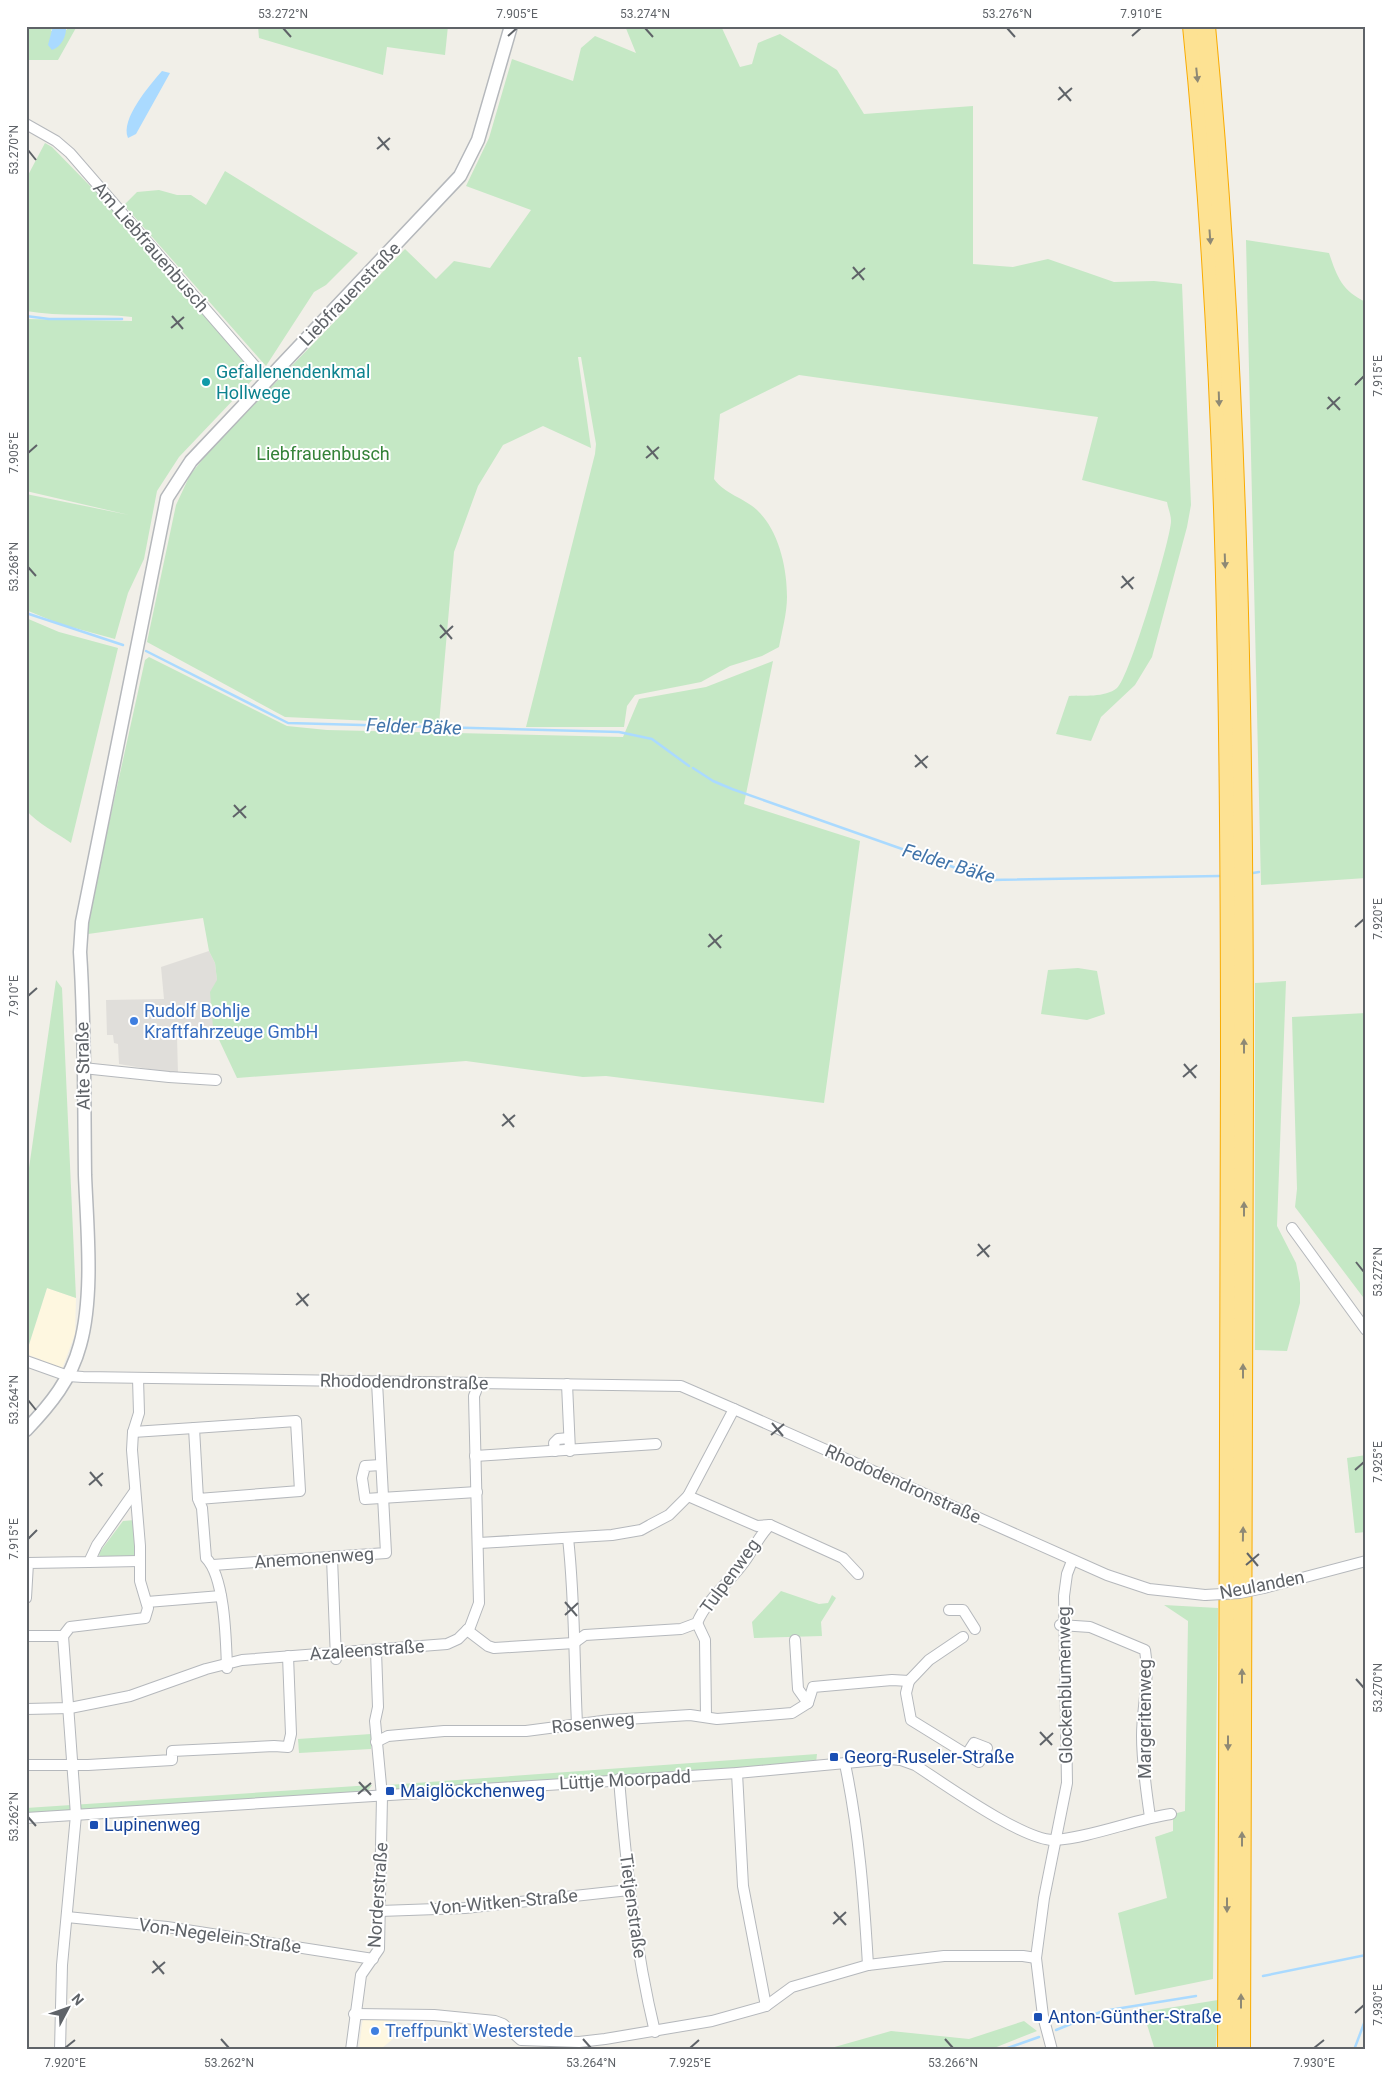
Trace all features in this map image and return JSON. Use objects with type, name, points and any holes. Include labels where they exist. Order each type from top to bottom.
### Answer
[{"type":"highway","points":[[1192,26],[1211,242],[1228,629],[1230,1143],[1227,2050]]},
{"type":"highway","points":[[1206,26],[1226,265],[1241,626],[1244,1000],[1241,2050]]},
{"type":"street","name":"Liebfrauenstraße","points":[[127,689],[168,498],[190,461],[460,176],[478,140],[511,26]]},
{"type":"street","name":"Am Liebfrauenbusch","points":[[26,124],[56,141],[70,153],[267,380]]},
{"type":"street","name":"Alte Straße","points":[[26,1430],[50,1404],[68,1376],[82,1340],[87,1307],[82,922],[127,689]]},
{"type":"street","points":[[83,1068],[216,1080]]},
{"type":"street","points":[[1292,1228],[1366,1330]]},
{"type":"street","name":"Rhododendronstraße","points":[[26,1361],[68,1376],[681,1386],[1072,1560]]},
{"type":"street","points":[[60,2050],[62,1965],[76,1815],[70,1708],[63,1636],[70,1627],[145,1618],[147,1602],[140,1581],[140,1546],[132,1450],[133,1432],[139,1413],[138,1378]]},
{"type":"street","points":[[377,1382],[383,1498]]},
{"type":"street","points":[[568,1384],[570,1451]]},
{"type":"street","name":"Azaleenstraße","points":[[26,1709],[70,1708],[130,1696],[227,1666],[288,1656],[336,1657],[376,1650],[447,1644],[458,1639],[467,1630],[480,1603],[480,1543],[474,1396],[476,1391]]},
{"type":"street","points":[[480,1543],[568,1538],[641,1530],[669,1515],[688,1496],[734,1409]]},
{"type":"street","points":[[133,1432],[296,1421],[300,1490],[198,1499]]},
{"type":"street","points":[[194,1428],[198,1499],[202,1508],[206,1558],[213,1565],[221,1596],[227,1666]]},
{"type":"street","points":[[555,1452],[554,1443],[558,1438],[569,1438]]},
{"type":"street","points":[[476,1456],[656,1444]]},
{"type":"street","points":[[381,1465],[365,1466],[362,1478],[365,1499],[478,1492]]},
{"type":"street","points":[[89,1562],[97,1545],[135,1491]]},
{"type":"street","points":[[688,1496],[757,1526],[770,1525],[843,1558],[858,1574]]},
{"type":"street","name":"Anemonenweg","points":[[213,1565],[386,1553],[383,1498]]},
{"type":"street","name":"Tulpenweg","points":[[467,1630],[488,1646],[494,1648],[574,1642],[585,1635],[681,1629],[697,1623],[704,1607],[747,1558],[760,1535],[770,1525]]},
{"type":"street","points":[[568,1538],[576,1624],[574,1642],[576,1724]]},
{"type":"street","points":[[332,1558],[336,1657]]},
{"type":"street","name":"Neulanden","points":[[1072,1560],[1149,1589],[1205,1595],[1240,1593],[1264,1588],[1366,1561]]},
{"type":"street","name":"Glockenblumenweg","points":[[1051,2046],[1045,2024],[1036,1958],[1054,1840],[1067,1783],[1062,1625],[1064,1596],[1072,1560]]},
{"type":"street","points":[[26,1598],[28,1562],[140,1561]]},
{"type":"street","points":[[147,1602],[221,1596]]},
{"type":"street","points":[[949,1610],[962,1610],[975,1629]]},
{"type":"street","points":[[697,1623],[705,1640],[706,1718]]},
{"type":"street","name":"Margeritenweg","points":[[1062,1625],[1090,1627],[1145,1650],[1147,1664],[1142,1734],[1143,1764],[1150,1817]]},
{"type":"street","points":[[26,1636],[63,1636]]},
{"type":"street","points":[[963,1637],[929,1660],[909,1681],[906,1693],[911,1720],[967,1754]]},
{"type":"street","points":[[795,1640],[798,1690],[808,1703]]},
{"type":"street","points":[[376,1650],[378,1707],[375,1721],[382,1796]]},
{"type":"street","points":[[27,1765],[73,1765],[172,1760],[172,1751],[288,1747],[291,1734],[288,1656]]},
{"type":"street","name":"Rosenweg","points":[[376,1742],[388,1736],[444,1731],[526,1731],[576,1724],[690,1715],[717,1719],[792,1713],[808,1703],[813,1687],[892,1680],[909,1681]]},
{"type":"street","name":"Lüttje Moorpadd","points":[[26,1818],[737,1773],[902,1760],[915,1765],[998,1818],[1030,1833],[1054,1840],[1170,1814]]},
{"type":"street","points":[[845,1764],[856,1817],[862,1871],[868,1965]]},
{"type":"street","points":[[737,1773],[743,1886],[766,2006]]},
{"type":"street","name":"Tietjenstraße","points":[[619,1779],[629,1890],[641,1968],[655,2032]]},
{"type":"street","name":"Norderstraße","points":[[351,2050],[354,2014],[361,1975],[379,1949],[382,1796]]},
{"type":"street","name":"Von-Witken-Straße","points":[[380,1911],[465,1908],[629,1890]]},
{"type":"street","name":"Von-Negelein-Straße","points":[[67,1917],[167,1927],[373,1959]]},
{"type":"street","points":[[354,2014],[434,2015],[495,2022],[502,2024],[521,2040],[579,2042],[655,2032],[712,2021],[766,2006],[792,1987],[868,1965],[944,1956],[1023,1956],[1036,1958]]},
{"type":"shaded area","points":[[209,951],[215,963],[217,980],[213,1027],[216,1033],[177,1036],[178,1074],[119,1064],[118,1044],[114,1043],[113,1035],[107,1035],[106,1000],[164,999],[161,967]]},
{"type":"shaded area","points":[[47,1288],[76,1298],[75,1334],[62,1369],[26,1354]]},
{"type":"shaded area","points":[[363,2020],[393,2020],[393,2039],[382,2048],[366,2047],[365,2050],[359,2050]]},
{"type":"green space","points":[[26,26],[53,26],[51,31],[67,30],[66,26],[77,26],[58,60],[26,60]]},
{"type":"green space","points":[[258,26],[448,26],[445,55],[387,47],[383,75],[259,38]]},
{"type":"green space","name":"Liebfrauenbusch","points":[[625,26],[721,26],[740,67],[752,64],[758,43],[780,34],[837,70],[864,114],[973,106],[973,264],[1013,267],[1048,259],[1114,282],[1154,281],[1182,284],[1191,505],[1187,527],[1152,657],[1135,685],[1101,717],[1091,741],[1056,734],[1069,696],[1106,693],[1117,688],[1123,679],[1148,608],[1169,533],[1171,516],[1167,502],[1082,480],[1098,417],[799,375],[720,414],[714,479],[729,492],[757,510],[771,528],[776,539],[783,562],[787,586],[785,616],[779,647],[762,656],[730,666],[701,682],[635,695],[627,706],[624,727],[526,727],[595,454],[596,444],[581,357],[578,357],[591,448],[543,426],[503,445],[478,486],[454,552],[439,724],[285,717],[147,642],[176,505],[190,475],[211,449],[405,249],[436,279],[454,261],[490,268],[531,210],[466,186],[489,138],[512,59],[573,81],[581,48],[595,36],[636,53]]},
{"type":"green space","points":[[45,143],[52,147],[94,190],[93,185],[257,375],[179,457],[157,491],[144,559],[128,593],[115,639],[60,624],[26,610],[26,494],[129,515],[26,491],[26,319],[132,321],[132,317],[52,314],[26,311],[26,179]]},
{"type":"green space","points":[[225,171],[358,253],[326,285],[314,292],[266,366],[124,205],[137,192],[159,190],[177,195],[191,195],[206,205]]},
{"type":"green space","points":[[1246,240],[1329,253],[1341,282],[1351,293],[1366,302],[1366,878],[1261,885]]},
{"type":"green space","points":[[26,618],[59,632],[118,648],[71,843],[42,824],[26,810]]},
{"type":"green space","points":[[149,657],[287,726],[327,730],[623,737],[639,699],[706,687],[773,661],[744,804],[860,841],[824,1103],[606,1076],[583,1077],[466,1061],[237,1078],[213,1027],[210,992],[217,980],[215,963],[209,951],[203,918],[88,934],[87,923],[145,660]]},
{"type":"green space","points":[[1078,968],[1097,971],[1105,1014],[1087,1020],[1041,1014],[1048,970]]},
{"type":"green space","points":[[56,980],[62,988],[76,1298],[47,1288],[26,1354],[26,1189]]},
{"type":"green space","points":[[1286,981],[1277,1226],[1296,1263],[1300,1283],[1300,1303],[1287,1351],[1255,1350],[1255,983]]},
{"type":"green space","points":[[1366,1013],[1366,1301],[1295,1207],[1297,1189],[1292,1017]]},
{"type":"green space","points":[[1366,1455],[1366,1532],[1355,1533],[1347,1458]]},
{"type":"green space","points":[[135,1520],[137,1556],[100,1559],[99,1553],[123,1521]]},
{"type":"green space","points":[[781,1591],[819,1604],[828,1603],[832,1595],[836,1598],[821,1622],[822,1636],[754,1638],[752,1622]]},
{"type":"green space","points":[[1164,1605],[1218,1608],[1213,1979],[1135,1995],[1118,1913],[1167,1898],[1155,1837],[1173,1831],[1173,1814],[1185,1811],[1188,1621]]},
{"type":"green space","points":[[371,1734],[371,1749],[299,1753],[298,1739]]},
{"type":"green space","points":[[817,1754],[816,1763],[388,1790],[388,1785]]},
{"type":"green space","points":[[372,1785],[367,1792],[26,1814],[26,1808]]},
{"type":"green space","points":[[1218,2000],[1216,2050],[1155,2050],[1143,2012]]},
{"type":"green space","points":[[1024,2021],[1037,2031],[989,2050],[824,2050],[891,2031],[969,2039]]},
{"type":"water","points":[[53,26],[66,26],[66,30],[61,44],[52,50],[48,45]]},
{"type":"water","points":[[162,71],[170,73],[136,134],[128,138],[128,121],[132,112],[144,93]]},
{"type":"waterway","points":[[26,316],[49,319],[122,319]]},
{"type":"waterway","name":"Felder Bäke","points":[[26,613],[123,645]]},
{"type":"waterway","name":"Felder Bäke","points":[[146,651],[288,723],[619,732],[652,739],[689,766]]},
{"type":"waterway","name":"Felder Bäke","points":[[693,768],[713,781],[732,789],[990,880],[1219,876]]},
{"type":"waterway","name":"Felder Bäke","points":[[1253,873],[1259,872]]},
{"type":"waterway","points":[[1263,1976],[1366,1955]]},
{"type":"waterway","points":[[1056,2030],[1103,2011],[1196,1996]]},
{"type":"waterway","points":[[1354,2050],[1366,2018]]},
{"type":"waterway","points":[[1002,2050],[1039,2037]]},
{"type":"place","name":"Gefallenendenkmal Hollwege","points":[[206,382]]},
{"type":"place","name":"Rudolf Bohlje Kraftfahrzeuge GmbH","points":[[134,1021]]},
{"type":"place","name":"Georg-Ruseler-Straße","points":[[834,1757]]},
{"type":"place","name":"Maiglöckchenweg","points":[[390,1791]]},
{"type":"place","name":"Lupinenweg","points":[[94,1825]]},
{"type":"place","name":"Anton-Günther-Straße","points":[[1038,2017]]},
{"type":"place","name":"Treffpunkt Westerstede","points":[[375,2031]]}]
